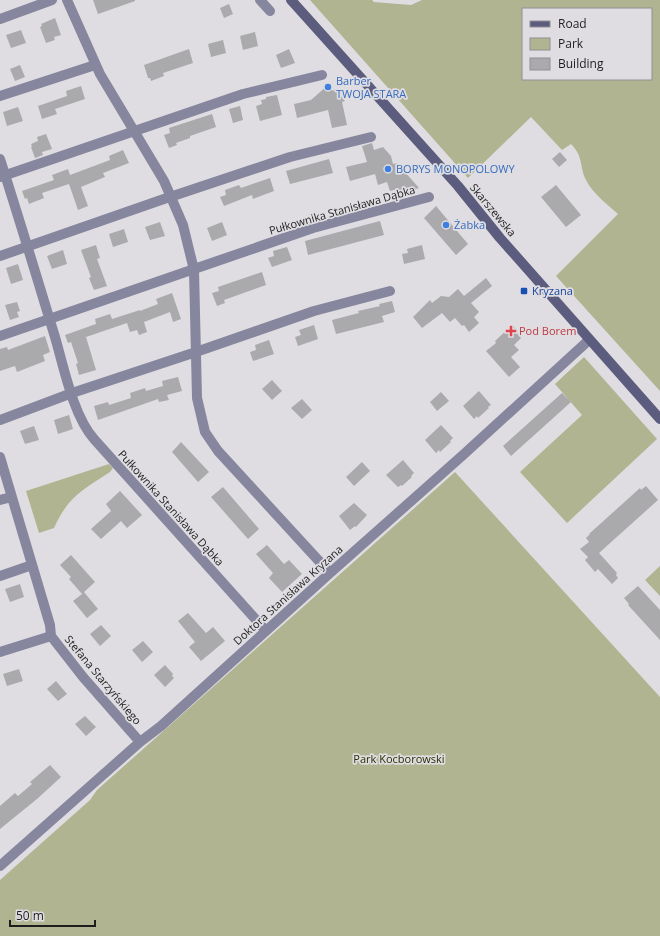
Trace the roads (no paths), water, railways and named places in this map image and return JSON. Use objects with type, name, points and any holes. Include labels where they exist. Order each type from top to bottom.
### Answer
[{"type":"main road","name":"Skarszewska","points":[[291,0],[458,186],[500,238],[660,419]]},
{"type":"street","points":[[0,19],[52,0]]},
{"type":"street","points":[[67,0],[95,65],[164,181],[183,225],[194,270],[197,398],[206,432],[218,451],[330,573]]},
{"type":"street","points":[[260,0],[270,11]]},
{"type":"street","points":[[0,96],[95,65]]},
{"type":"street","points":[[3,176],[244,94],[322,75]]},
{"type":"street","points":[[0,256],[290,157],[371,137]]},
{"type":"street","name":"Pułkownika Stanisława Dąbka","points":[[0,159],[3,176],[28,246],[72,393],[83,423],[88,432],[266,631]]},
{"type":"street","name":"Pułkownika Stanisława Dąbka","points":[[49,319],[313,228],[429,197]]},
{"type":"street","points":[[0,420],[72,393],[314,311],[390,291]]},
{"type":"street","points":[[0,336],[49,319]]},
{"type":"street","name":"Doktora Stanisława Kryzana","points":[[0,866],[140,742],[161,726],[589,340]]},
{"type":"street","points":[[0,457],[50,625],[51,636]]},
{"type":"street","points":[[0,500],[12,496]]},
{"type":"street","points":[[0,576],[32,566]]},
{"type":"street","name":"Stefana Starzyńskiego","points":[[0,652],[51,636],[83,677],[140,742]]},
{"type":"place","name":"Barber TWOJA STARA","points":[[328,87]]},
{"type":"place","name":"BORYS MONOPOLOWY","points":[[388,169]]},
{"type":"place","name":"Żabka","points":[[446,225]]},
{"type":"place","name":"Kryzana","points":[[524,291]]},
{"type":"place","name":"Pod Borem","points":[[511,331]]},
{"type":"park label","name":"Park Kocborowski","points":[[399,759]]}]
